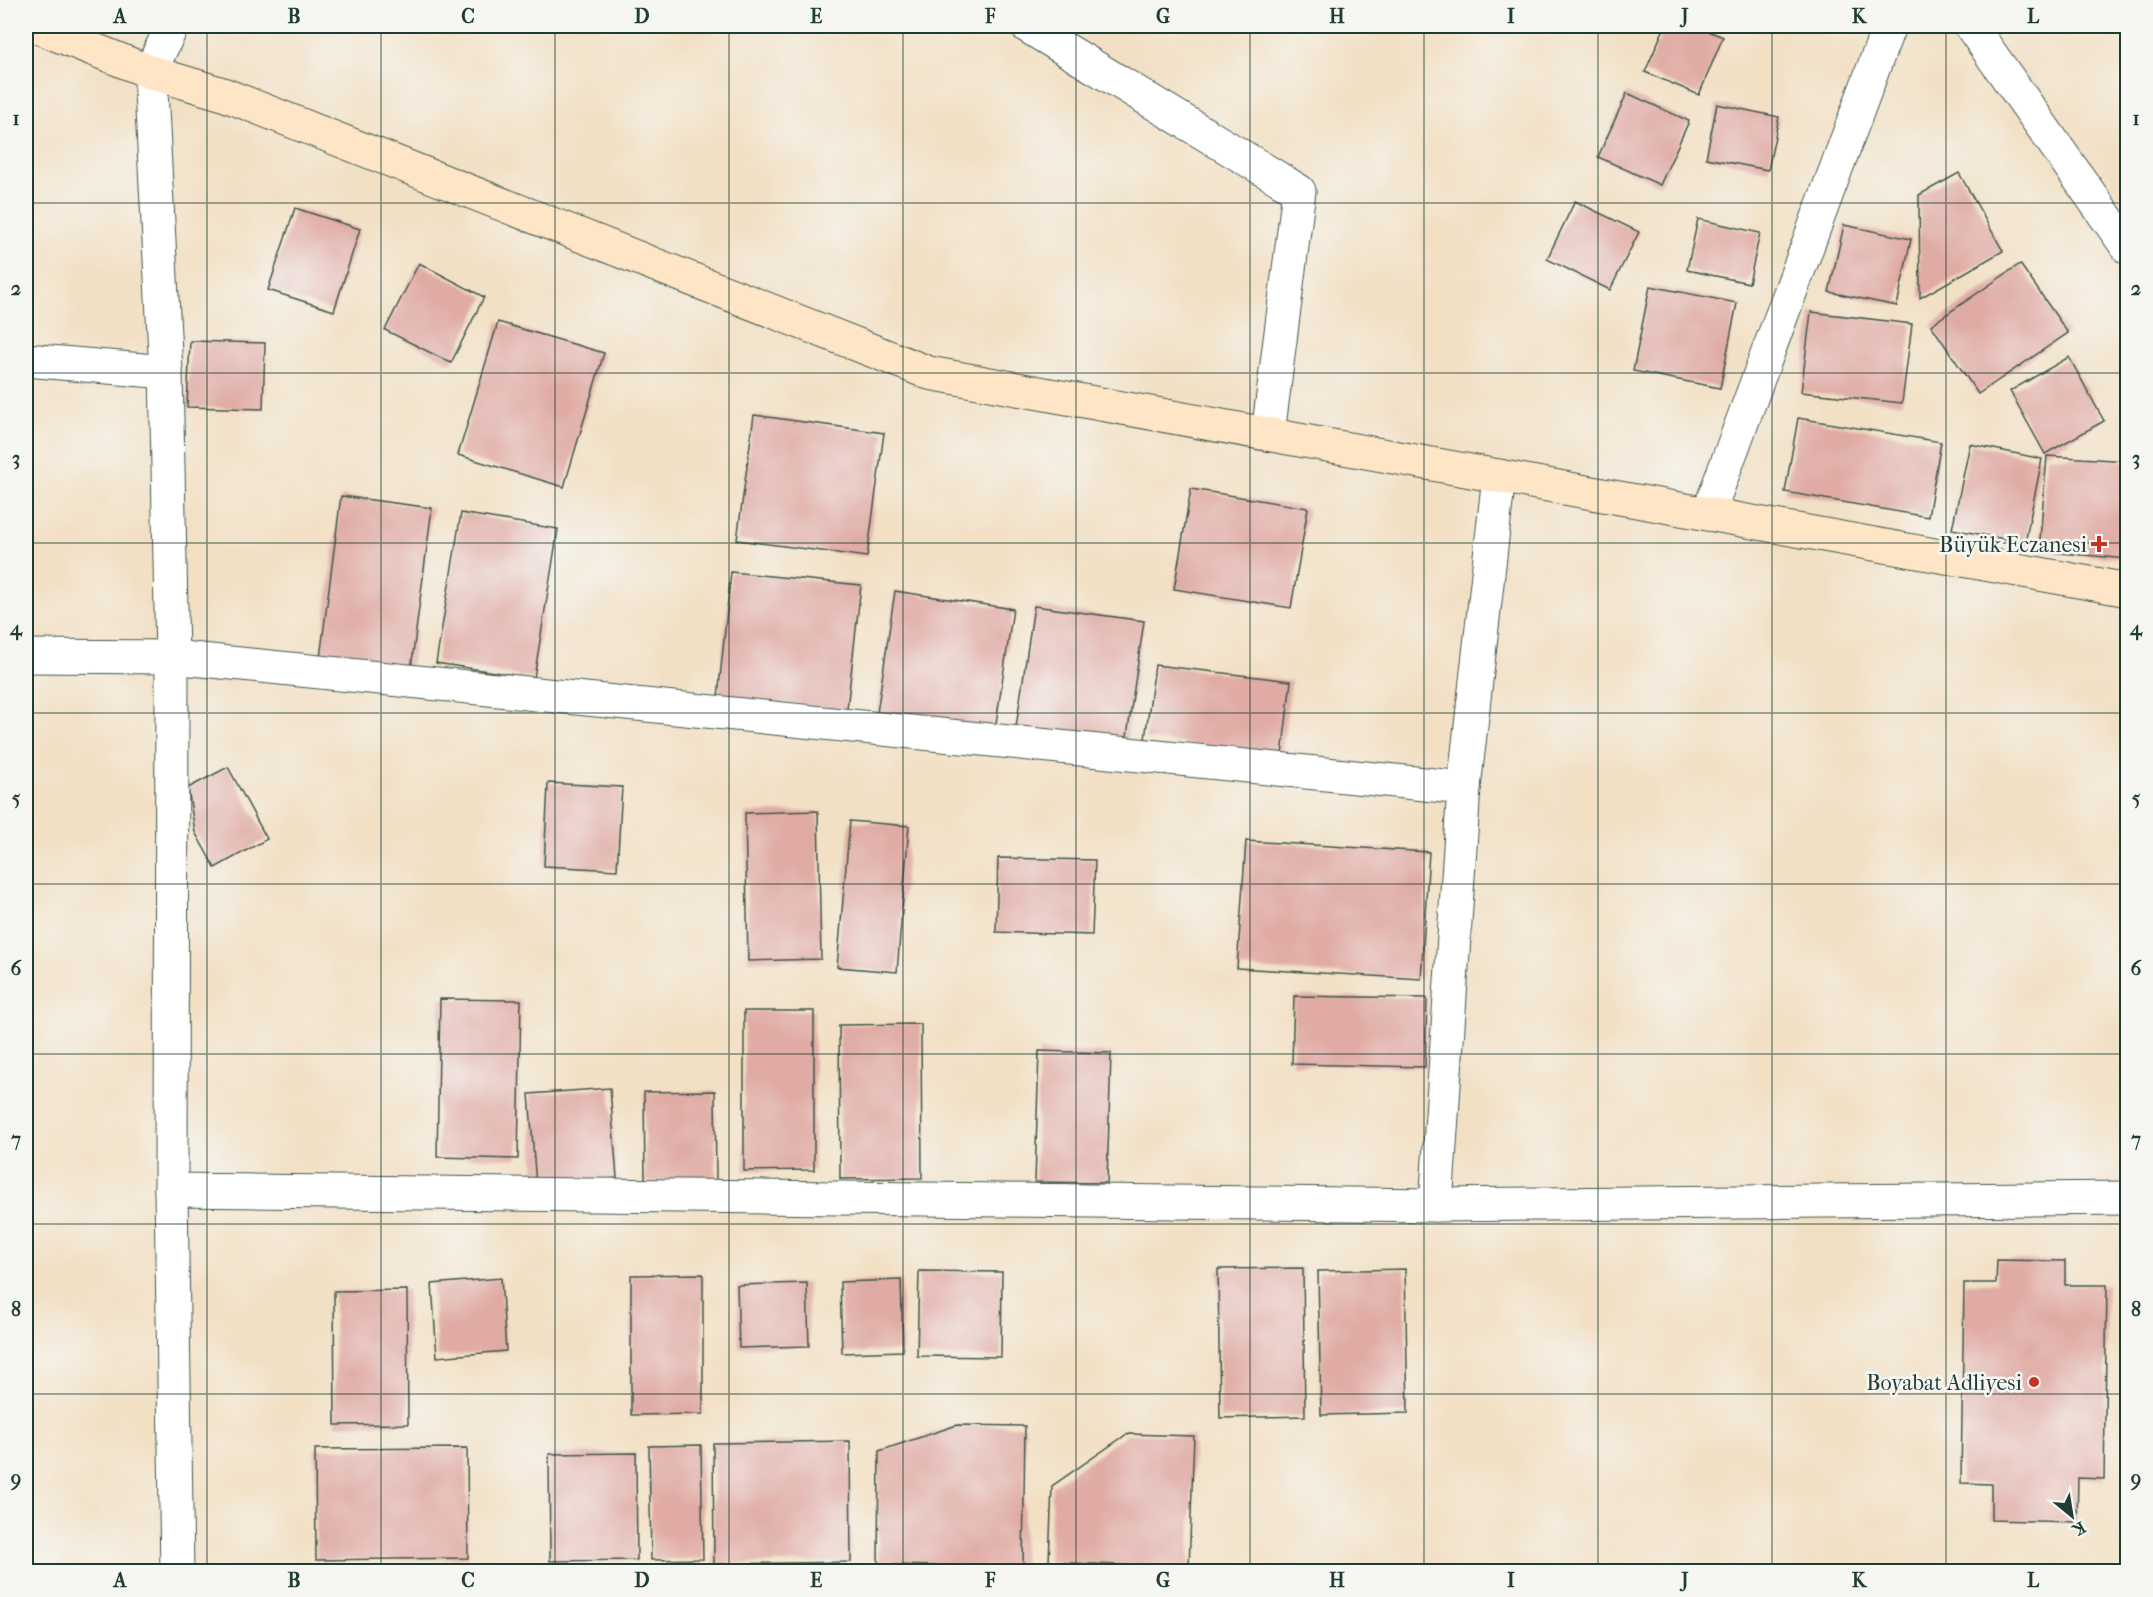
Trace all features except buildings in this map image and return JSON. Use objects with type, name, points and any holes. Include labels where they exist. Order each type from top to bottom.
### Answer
[{"type":"street","points":[[35,26],[150,72],[223,94],[928,373],[2127,590]]},
{"type":"street","points":[[172,26],[150,72],[166,372],[172,657],[171,1190],[177,1572]]},
{"type":"street","points":[[1026,26],[1299,191],[1268,434]]},
{"type":"street","points":[[1708,514],[1889,26]]},
{"type":"street","points":[[1971,26],[2127,248]]},
{"type":"street","points":[[26,360],[166,372]]},
{"type":"street","points":[[1436,1205],[1464,788],[1499,477]]},
{"type":"street","points":[[26,656],[172,657],[1464,788]]},
{"type":"street","points":[[171,1190],[1436,1205],[2127,1198]]},
{"type":"place","name":"Büyük Eczanesi","points":[[2099,544]]},
{"type":"place","name":"Boyabat Adliyesi","points":[[2034,1382]]}]
